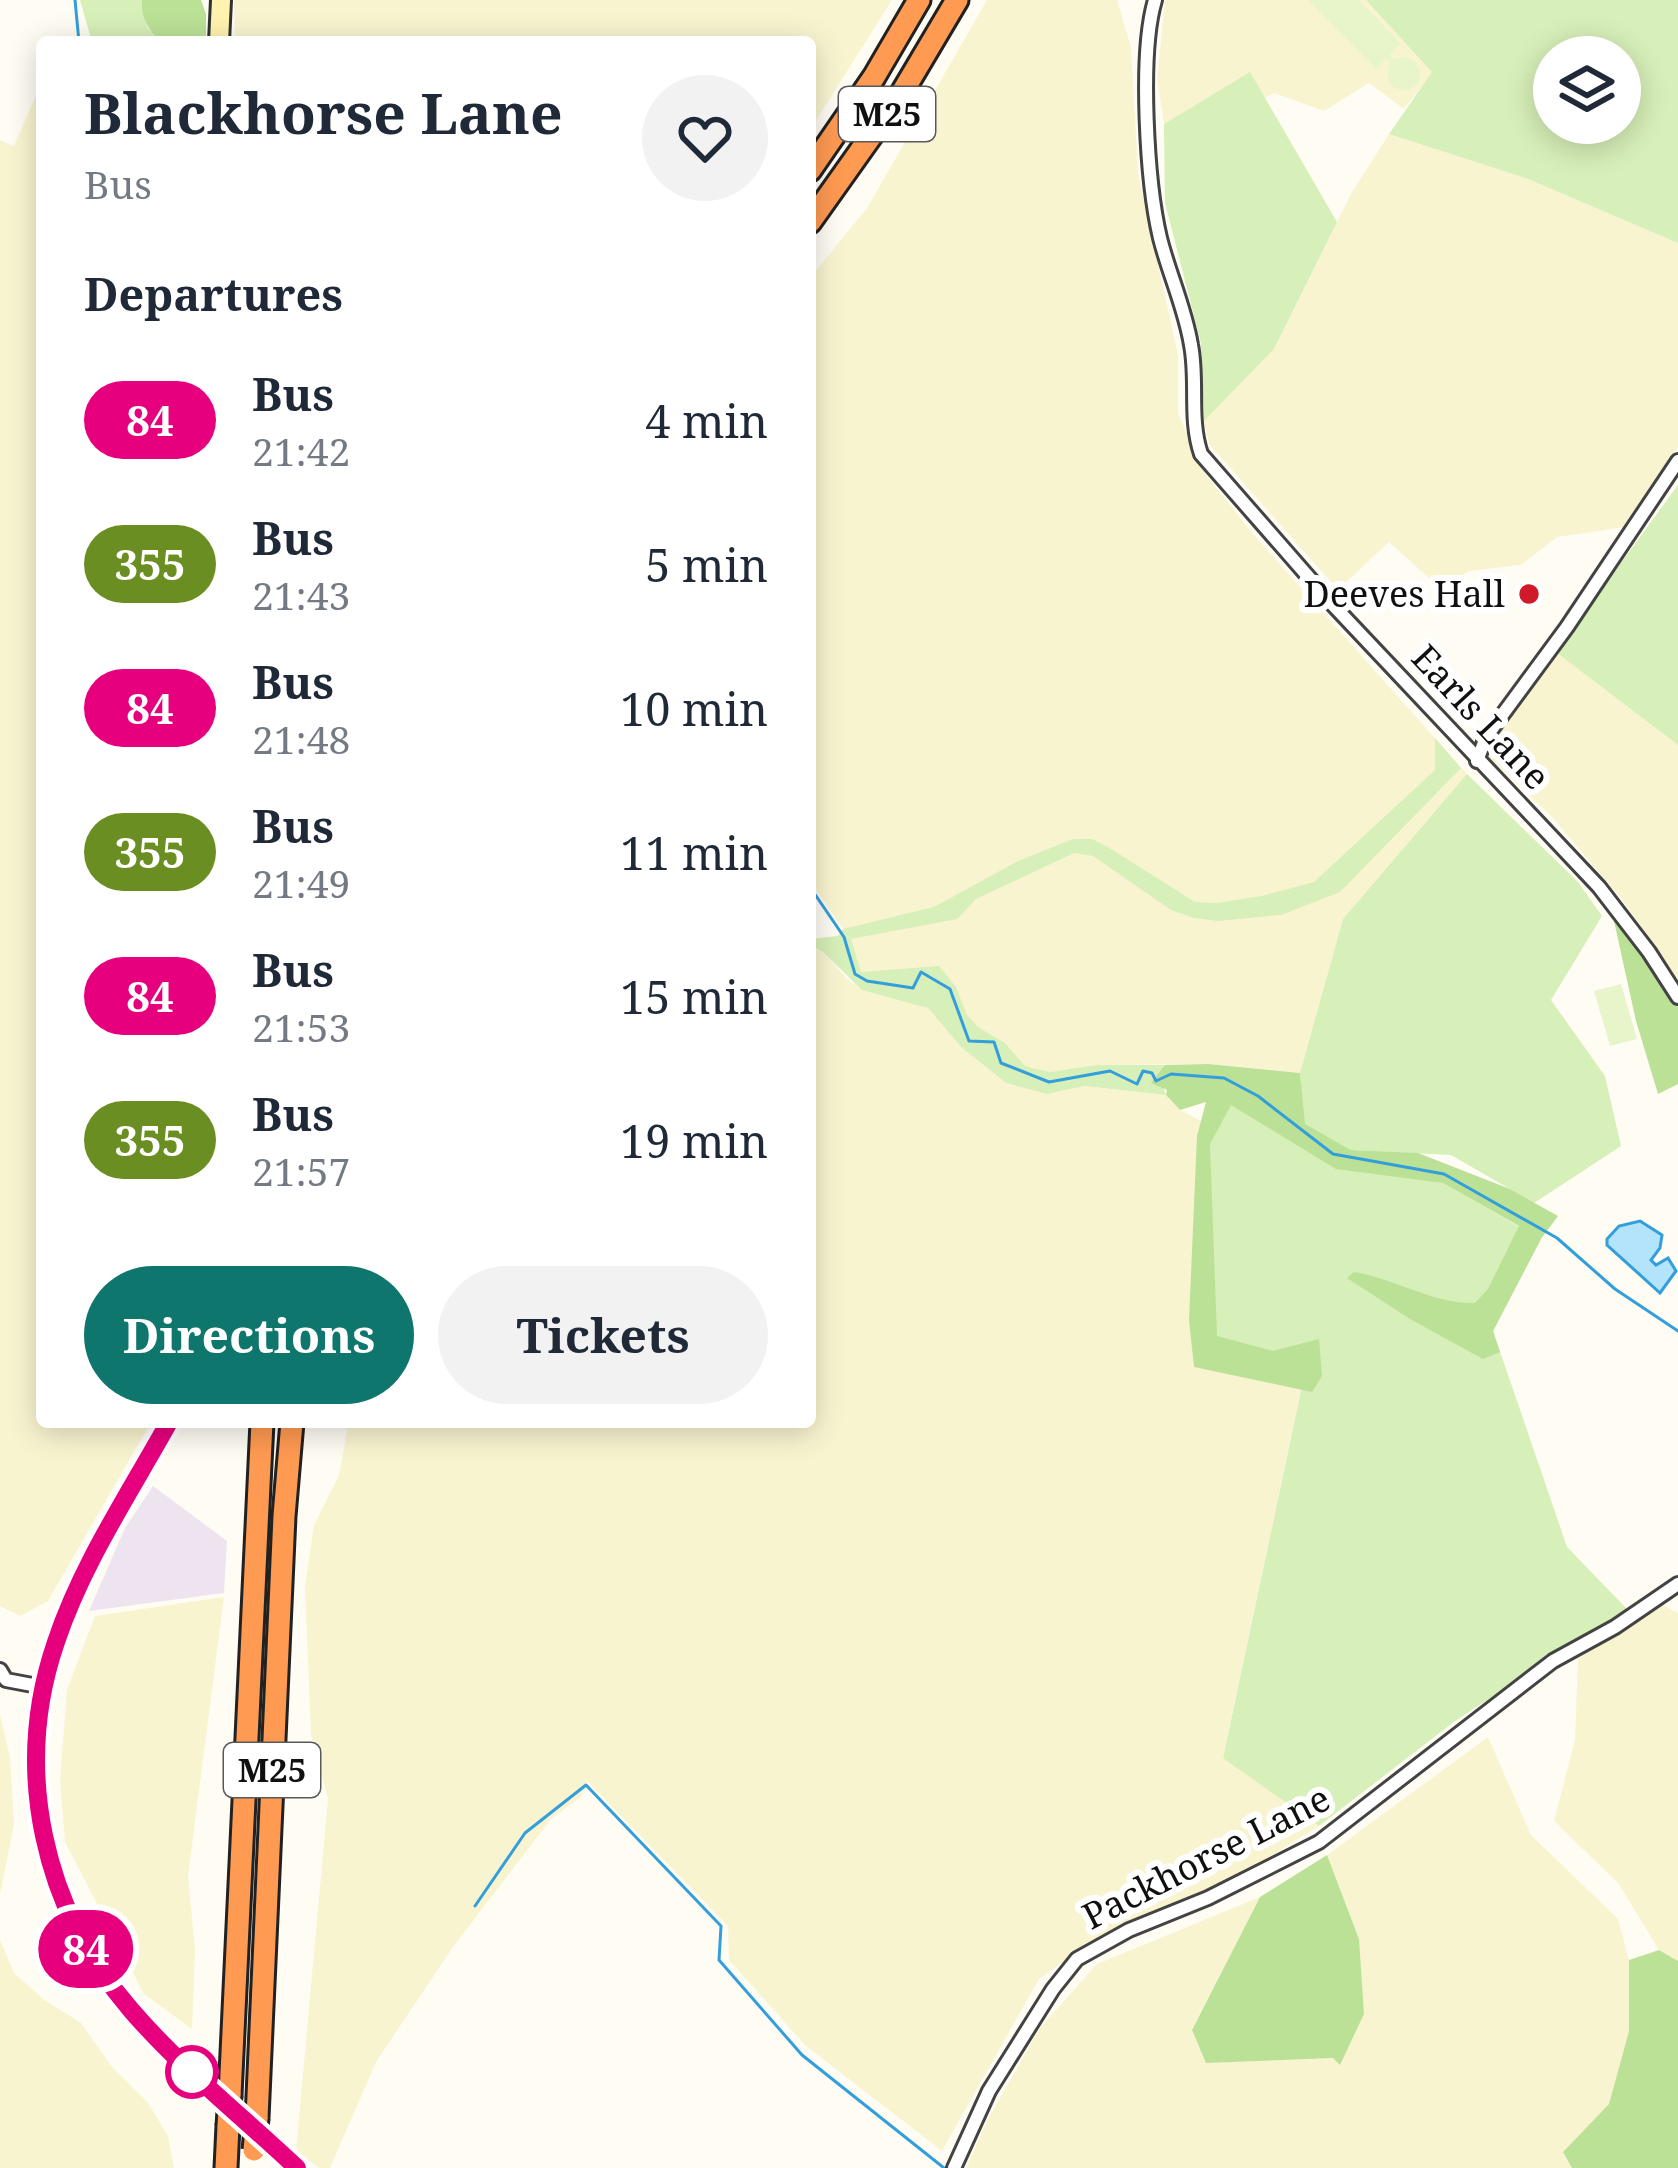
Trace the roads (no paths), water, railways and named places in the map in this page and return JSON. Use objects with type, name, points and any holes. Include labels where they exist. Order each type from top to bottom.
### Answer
[{"type":"highway","name":"M25","points":[[816,161],[919,0]]},
{"type":"highway","name":"M25","points":[[816,213],[902,91],[957,0]]},
{"type":"highway","name":"M25","points":[[226,2168],[262,1428]]},
{"type":"highway","name":"M25","points":[[254,2159],[291,1428]]},
{"type":"main road","points":[[219,36],[220,0]]},
{"type":"main road","points":[[166,1428],[75,1594],[43,1687],[35,1762],[44,1840],[56,1886],[87,1951],[132,2012],[297,2168]]},
{"type":"street","name":"Earls Lane","points":[[1155,0],[1148,107],[1154,203],[1192,349],[1194,432],[1201,454],[1333,605],[1599,887],[1678,997]]},
{"type":"street","points":[[1477,761],[1486,736],[1567,627],[1678,461]]},
{"type":"street","points":[[1459,741],[1486,736]]},
{"type":"street","name":"Packhorse Lane","points":[[954,2168],[988,2091],[1077,1959],[1319,1841],[1553,1661],[1678,1584]]},
{"type":"street","points":[[0,1670],[6,1680],[43,1687]]},
{"type":"water","points":[[1640,1221],[1662,1235],[1651,1260],[1656,1265],[1668,1258],[1676,1271],[1660,1293],[1607,1245],[1619,1226]]},
{"type":"waterway","points":[[75,0],[78,36]]},
{"type":"waterway","points":[[816,896],[844,937],[855,974],[867,981],[913,988],[921,972],[950,989],[969,1041],[994,1042],[1001,1063],[1049,1082],[1110,1071],[1137,1084],[1143,1071],[1152,1073],[1156,1081],[1171,1074],[1224,1078],[1258,1096],[1333,1154],[1444,1174],[1557,1238],[1615,1289],[1678,1331]]},
{"type":"waterway","points":[[475,1906],[525,1833],[586,1785],[721,1926],[719,1960],[802,2055],[944,2168]]},
{"type":"place","name":"Deeves Hall","points":[[1529,594]]}]
